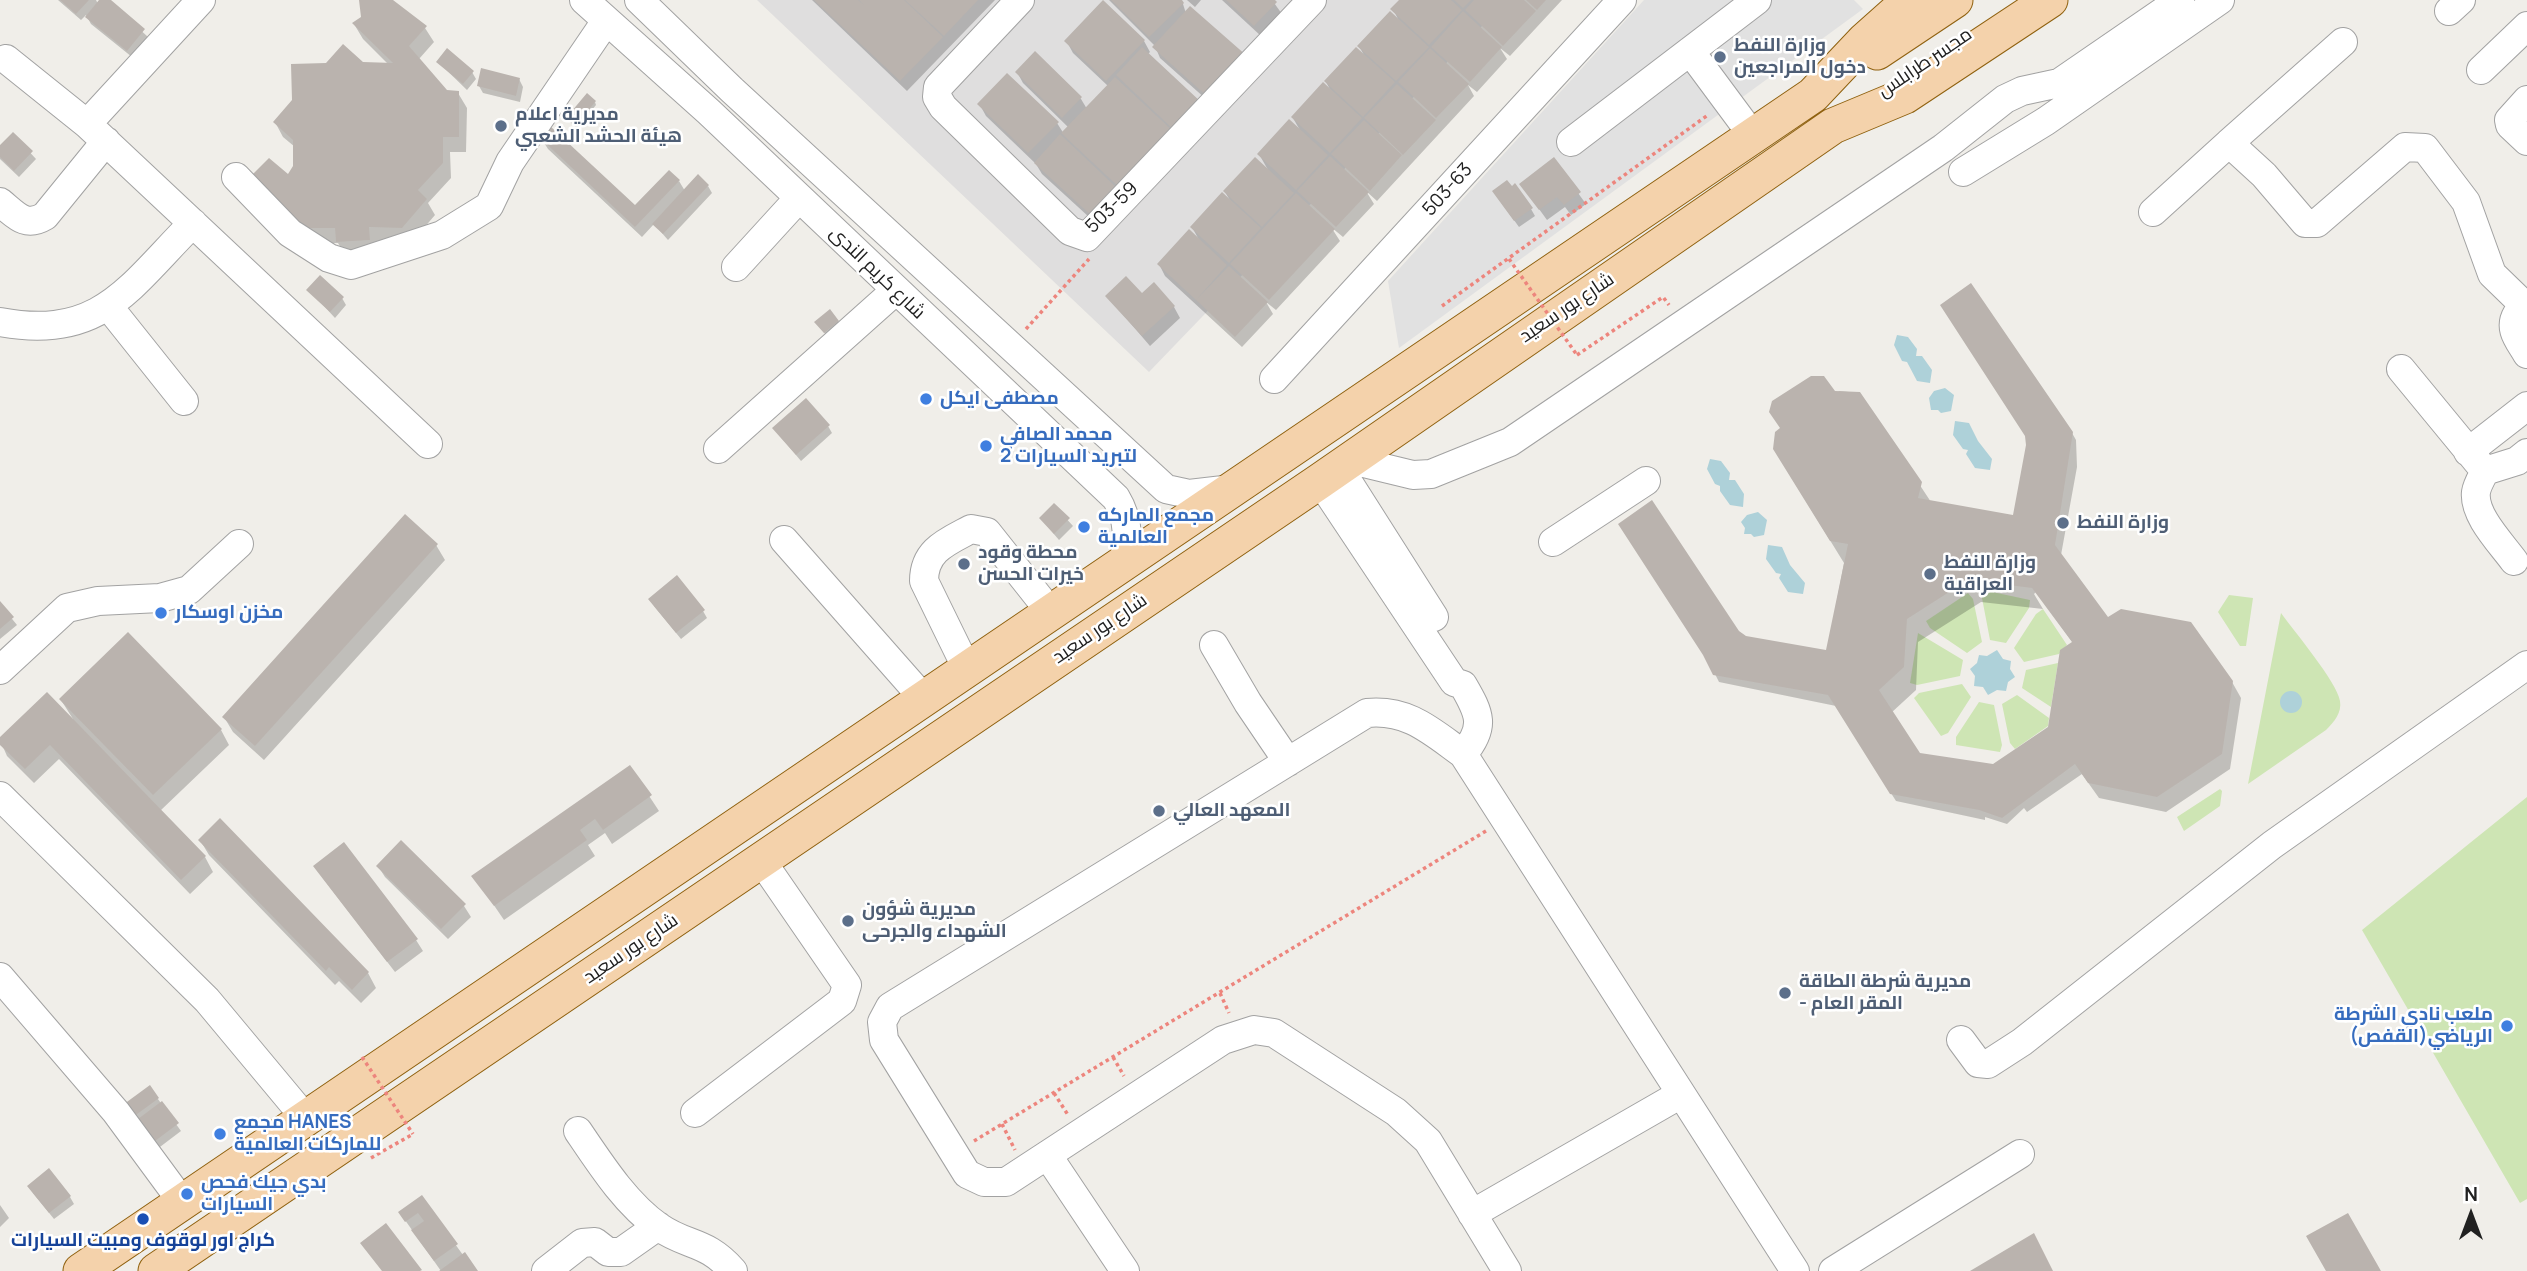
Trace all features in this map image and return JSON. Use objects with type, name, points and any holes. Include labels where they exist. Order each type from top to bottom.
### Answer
[{"type":"main road","name":"شارع بور سعيد","points":[[81,1271],[1753,136],[1813,94],[1865,40],[1910,0]]},
{"type":"main road","points":[[1813,94],[1955,0]]},
{"type":"main road","name":"مجسر طرابلس","points":[[1833,126],[2017,0]]},
{"type":"main road","name":"شارع بور سعيد","points":[[156,1271],[1335,469],[1833,126],[1905,96],[2050,0]]},
{"type":"street","points":[[0,202],[26,223],[35,223],[45,216],[97,132],[201,0]]},
{"type":"street","name":"شارع كريم الندى","points":[[584,0],[709,113],[1116,498],[1125,512],[1127,527],[1123,566]]},
{"type":"street","name":"شارع كريم الندى","points":[[639,0],[732,90],[1166,489],[1189,494],[1234,489]]},
{"type":"street","name":"503-59","points":[[1020,0],[938,87],[937,97],[943,107],[1070,231],[1087,237],[1312,0]]},
{"type":"street","name":"503-63","points":[[1274,379],[1622,0]]},
{"type":"street","points":[[1572,142],[1757,0]]},
{"type":"street","points":[[1335,469],[1431,474],[1491,452],[1942,148],[2005,99],[2022,91],[2059,83],[2180,0]]},
{"type":"street","points":[[1963,172],[2046,121],[2220,0]]},
{"type":"street","points":[[236,177],[290,233],[329,258],[351,265],[442,235],[489,206],[510,162],[606,21]]},
{"type":"street","points":[[2481,70],[2527,26]]},
{"type":"street","points":[[2153,212],[2343,42]]},
{"type":"street","points":[[1690,51],[1753,136]]},
{"type":"street","points":[[6,59],[97,132],[428,443]]},
{"type":"street","points":[[709,113],[732,90]]},
{"type":"street","points":[[2022,91],[2046,121]]},
{"type":"street","points":[[2527,100],[2509,120],[2510,125],[2527,141]]},
{"type":"street","points":[[2230,143],[2264,175],[2305,223],[2311,225],[2405,147],[2425,148],[2466,202],[2492,274],[2527,310],[2517,314],[2513,321],[2513,329],[2527,354]]},
{"type":"street","points":[[736,267],[799,198]]},
{"type":"street","points":[[0,322],[47,327],[79,321],[109,307],[193,223]]},
{"type":"street","points":[[718,449],[895,291]]},
{"type":"street","points":[[109,307],[184,401]]},
{"type":"street","points":[[2401,369],[2476,461],[2476,501],[2480,512],[2514,561]]},
{"type":"street","points":[[2476,461],[2527,406]]},
{"type":"street","points":[[2476,461],[2524,463]]},
{"type":"street","points":[[1335,469],[1359,517],[1454,682],[1464,685],[1479,721],[1476,739],[1463,754]]},
{"type":"street","points":[[1553,542],[1646,481]]},
{"type":"street","points":[[968,671],[924,580],[924,565],[935,549],[971,529],[986,532],[1052,614]]},
{"type":"street","points":[[785,540],[925,700]]},
{"type":"street","points":[[0,670],[67,608],[99,601],[160,598],[189,590],[239,544]]},
{"type":"street","points":[[1214,645],[1248,704],[1288,762]]},
{"type":"street","points":[[1961,1040],[1978,1063],[1988,1064],[1999,1057],[2273,845],[2527,665]]},
{"type":"street","points":[[1507,1271],[1428,1141],[1396,1112],[1274,1032],[1254,1030],[1223,1040],[1006,1182],[984,1182],[967,1174],[884,1040],[882,1022],[890,1007],[1367,713],[1388,711],[1423,724],[1463,754],[1795,1271]]},
{"type":"street","points":[[0,796],[207,1000],[307,1120]]},
{"type":"street","points":[[695,1113],[842,1001],[846,985],[761,860]]},
{"type":"street","points":[[0,977],[116,1112],[183,1203]]},
{"type":"street","points":[[1472,1214],[1681,1094]]},
{"type":"street","points":[[578,1131],[599,1163],[658,1226],[709,1249],[733,1271]]},
{"type":"street","points":[[1833,1271],[2020,1154]]},
{"type":"street","points":[[1048,1156],[1125,1271]]},
{"type":"street","points":[[546,1271],[582,1243],[595,1242],[608,1251],[621,1252],[658,1226]]},
{"type":"path","points":[[1443,306],[1727,101]]},
{"type":"path","points":[[1011,346],[1089,259],[1087,237]]},
{"type":"path","points":[[1509,259],[1577,355],[1663,297]]},
{"type":"path","points":[[954,1153],[1506,819]]},
{"type":"path","points":[[362,1056],[412,1134],[372,1160]]},
{"type":"shaded area","points":[[757,0],[1507,0],[1149,372]]},
{"type":"shaded area","points":[[1644,0],[1854,0],[1863,9],[1399,348],[1388,281]]},
{"type":"green space","points":[[1983,590],[2030,600],[2029,608],[2006,643],[1990,640]]},
{"type":"green space","points":[[1968,593],[1973,599],[1982,642],[1967,653],[1930,628],[1926,621]]},
{"type":"green space","points":[[2229,595],[2253,598],[2246,646],[2240,646],[2218,612]]},
{"type":"green space","points":[[2043,609],[2067,645],[2059,654],[2024,662],[2014,648],[2036,614]]},
{"type":"green space","points":[[2281,613],[2331,682],[2340,701],[2340,709],[2326,730],[2248,784]]},
{"type":"green space","points":[[1918,633],[1963,660],[1960,676],[1917,685],[1910,683]]},
{"type":"green space","points":[[2058,663],[2051,707],[2022,688],[2026,670]]},
{"type":"green space","points":[[1962,684],[1971,697],[1948,733],[1941,736],[1914,698],[1919,693]]},
{"type":"green space","points":[[2017,695],[2049,718],[2048,726],[2015,749],[2010,743],[2002,704]]},
{"type":"green space","points":[[1979,702],[1994,705],[2002,745],[2000,752],[1956,745],[1956,737]]},
{"type":"green space","points":[[2220,789],[2220,806],[2184,831],[2177,817]]},
{"type":"green space","points":[[2527,797],[2527,1199],[2520,1203],[2362,930]]},
{"type":"water","points":[[1897,335],[1908,337],[1917,349],[1916,356],[1922,356],[1932,370],[1930,383],[1917,381],[1907,362],[1902,361],[1894,345]]},
{"type":"water","points":[[1945,388],[1954,395],[1951,411],[1941,413],[1931,410],[1929,398],[1934,391]]},
{"type":"water","points":[[1955,421],[1969,423],[1978,441],[1992,459],[1990,470],[1975,468],[1966,454],[1968,450],[1963,449],[1953,435]]},
{"type":"water","points":[[1710,459],[1721,461],[1730,473],[1729,480],[1735,480],[1744,494],[1743,507],[1730,505],[1720,491],[1720,486],[1715,484],[1707,469]]},
{"type":"water","points":[[1758,512],[1767,520],[1764,535],[1754,537],[1744,534],[1745,528],[1741,522],[1747,515]]},
{"type":"water","points":[[1768,545],[1782,547],[1790,565],[1805,583],[1803,594],[1788,592],[1779,578],[1781,574],[1776,573],[1766,559]]},
{"type":"water","points":[[1997,650],[2003,659],[2011,661],[2010,669],[2015,677],[2008,682],[2006,691],[1997,690],[1988,695],[1983,687],[1974,686],[1975,676],[1970,669],[1977,663],[1979,655],[1987,656]]},
{"type":"water","points":[[2291,691],[2299,694],[2302,702],[2299,710],[2291,713],[2283,710],[2280,702],[2283,694]]},
{"type":"building","points":[[60,0],[89,0],[76,14]]},
{"type":"building","points":[[99,0],[111,0],[145,29],[127,51],[85,17]]},
{"type":"building","points":[[359,0],[393,0],[427,26],[409,46],[447,90],[459,91],[459,137],[443,137],[443,163],[418,190],[427,199],[402,228],[369,227],[370,240],[336,242],[335,228],[304,228],[248,179],[269,158],[288,174],[293,166],[293,140],[273,122],[292,100],[291,64],[326,63],[343,44],[363,62],[393,63],[352,23],[361,17]]},
{"type":"building","points":[[814,0],[858,0],[864,5],[859,0],[904,0],[943,37],[900,81]]},
{"type":"building","points":[[905,0],[978,0],[944,36]]},
{"type":"building","points":[[1103,0],[1145,40],[1106,81],[1064,41]]},
{"type":"building","points":[[1111,0],[1182,0],[1184,3],[1149,37]]},
{"type":"building","points":[[1226,0],[1275,0],[1277,2],[1254,26]]},
{"type":"building","points":[[1399,0],[1451,0],[1462,10],[1429,45],[1390,9]]},
{"type":"building","points":[[1454,0],[1471,0],[1463,8]]},
{"type":"building","points":[[1474,0],[1524,0],[1536,11],[1503,46],[1465,10]]},
{"type":"building","points":[[1526,0],[1546,0],[1537,10]]},
{"type":"building","points":[[1190,6],[1247,56],[1209,98],[1152,47]]},
{"type":"building","points":[[1390,11],[1429,47],[1396,81],[1357,46]]},
{"type":"building","points":[[1463,11],[1502,47],[1470,82],[1431,47]]},
{"type":"building","points":[[1142,47],[1202,103],[1175,131],[1116,75]]},
{"type":"building","points":[[1356,47],[1395,82],[1363,117],[1324,81]]},
{"type":"building","points":[[447,48],[474,71],[463,84],[436,62]]},
{"type":"building","points":[[1430,48],[1469,84],[1436,118],[1398,82]]},
{"type":"building","points":[[1035,51],[1082,97],[1062,118],[1015,72]]},
{"type":"building","points":[[481,68],[520,78],[516,96],[477,86]]},
{"type":"building","points":[[1007,73],[1059,122],[1028,153],[977,104]]},
{"type":"building","points":[[1115,77],[1175,133],[1121,189],[1061,133]]},
{"type":"building","points":[[1323,82],[1362,118],[1330,153],[1291,117]]},
{"type":"building","points":[[1397,84],[1436,120],[1403,155],[1364,118]]},
{"type":"building","points":[[587,93],[596,101],[575,126],[566,118]]},
{"type":"building","points":[[1289,119],[1328,155],[1296,190],[1257,154]]},
{"type":"building","points":[[1364,120],[1402,155],[1370,191],[1331,154]]},
{"type":"building","points":[[550,126],[635,205],[669,170],[680,180],[635,227],[539,137]]},
{"type":"building","points":[[13,132],[33,151],[14,171],[0,157],[0,145]]},
{"type":"building","points":[[1060,134],[1120,191],[1094,218],[1034,163]]},
{"type":"building","points":[[1330,156],[1369,192],[1336,227],[1297,191]]},
{"type":"building","points":[[1255,157],[1294,193],[1262,227],[1223,191]]},
{"type":"building","points":[[1554,157],[1581,192],[1564,205],[1557,197],[1539,210],[1519,184]]},
{"type":"building","points":[[698,174],[709,185],[663,234],[652,224]]},
{"type":"building","points":[[1507,180],[1512,186],[1515,183],[1533,208],[1514,221],[1492,191]]},
{"type":"building","points":[[1222,192],[1261,228],[1229,263],[1190,227]]},
{"type":"building","points":[[1296,193],[1335,229],[1269,300],[1230,264]]},
{"type":"building","points":[[1189,229],[1227,265],[1196,300],[1157,264]]},
{"type":"building","points":[[1229,266],[1268,302],[1235,337],[1196,300]]},
{"type":"building","points":[[320,275],[344,297],[330,312],[306,290]]},
{"type":"building","points":[[1126,276],[1142,293],[1154,282],[1175,306],[1142,336],[1105,296]]},
{"type":"building","points":[[1971,283],[2073,432],[2055,545],[2108,617],[2121,609],[2191,622],[2233,681],[2222,754],[2157,797],[2088,783],[2075,764],[2002,818],[1979,810],[1890,794],[1828,695],[1713,675],[1703,655],[1618,524],[1652,500],[1739,631],[1746,636],[1826,650],[1848,544],[1830,541],[1773,449],[1775,432],[1780,428],[1769,412],[1772,401],[1811,376],[1824,376],[1835,391],[1860,392],[1922,482],[1918,498],[2013,515],[2026,445],[2025,436],[1940,305]],"holes":[[[1968,580],[2032,588],[2072,642],[2060,650],[2048,727],[1993,764],[1920,753],[1879,690],[1904,667],[1907,619]]]},
{"type":"building","points":[[830,309],[839,321],[824,333],[814,322]]},
{"type":"building","points":[[806,398],[830,425],[796,455],[772,428]]},
{"type":"building","points":[[1054,503],[1070,518],[1054,534],[1039,518]]},
{"type":"building","points":[[405,514],[438,544],[255,746],[222,717]]},
{"type":"building","points":[[677,575],[705,610],[676,633],[648,599]]},
{"type":"building","points":[[0,601],[14,617],[0,629]]},
{"type":"building","points":[[128,632],[222,729],[153,795],[59,699]]},
{"type":"building","points":[[47,692],[206,856],[181,880],[50,745],[25,769],[0,745],[0,737]]},
{"type":"building","points":[[630,765],[652,795],[603,830],[595,819],[580,830],[587,840],[494,906],[471,876]]},
{"type":"building","points":[[220,818],[369,972],[352,990],[329,967],[326,971],[198,840]]},
{"type":"building","points":[[401,840],[466,904],[441,929],[376,866]]},
{"type":"building","points":[[344,842],[418,939],[387,962],[313,866]]},
{"type":"building","points":[[150,1085],[159,1098],[129,1120],[120,1107]]},
{"type":"building","points":[[162,1101],[179,1123],[147,1147],[130,1125]]},
{"type":"building","points":[[49,1168],[71,1196],[49,1213],[27,1186]]},
{"type":"building","points":[[422,1195],[458,1244],[434,1261],[411,1230],[424,1221],[418,1213],[405,1222],[398,1212]]},
{"type":"building","points":[[2348,1213],[2381,1271],[2326,1271],[2306,1236]]},
{"type":"building","points":[[386,1223],[422,1270],[382,1271],[360,1243]]},
{"type":"building","points":[[2034,1233],[2053,1271],[1970,1271]]},
{"type":"building","points":[[465,1252],[478,1271],[439,1271]]},
{"type":"place","name":"وزارة النفط دخول المراجعين","points":[[1720,57]]},
{"type":"place","name":"مديرية اعلام هيئة الحشد الشعبي","points":[[501,126]]},
{"type":"place","name":"مصطفى ايكل","points":[[926,399]]},
{"type":"place","name":"محمد الصافي لتبريد السيارات 2","points":[[986,446]]},
{"type":"place","name":"وزارة النفط","points":[[2063,523]]},
{"type":"place","name":"مجمع الماركه العالمية","points":[[1084,527]]},
{"type":"place","name":"محطة وقود خيرات الحسن","points":[[964,564]]},
{"type":"place","name":"وزارة النفط العراقية","points":[[1930,574]]},
{"type":"place","name":"مخزن اوسكار","points":[[161,613]]},
{"type":"place","name":"المعهد العالي","points":[[1159,811]]},
{"type":"place","name":"مديرية شؤون الشهداء والجرحى","points":[[848,921]]},
{"type":"place","name":"مديرية شرطة الطاقة - المقر العام","points":[[1785,993]]},
{"type":"place","name":"ملعب نادي الشرطة الرياضي(القفص)","points":[[2507,1026]]},
{"type":"place","name":"مجمع HANES للماركات العالمية","points":[[220,1134]]},
{"type":"place","name":"بدي جيك فحص السيارات","points":[[187,1194]]},
{"type":"place","name":"كراج اور لوقوف ومبيت السيارات","points":[[143,1219]]}]
